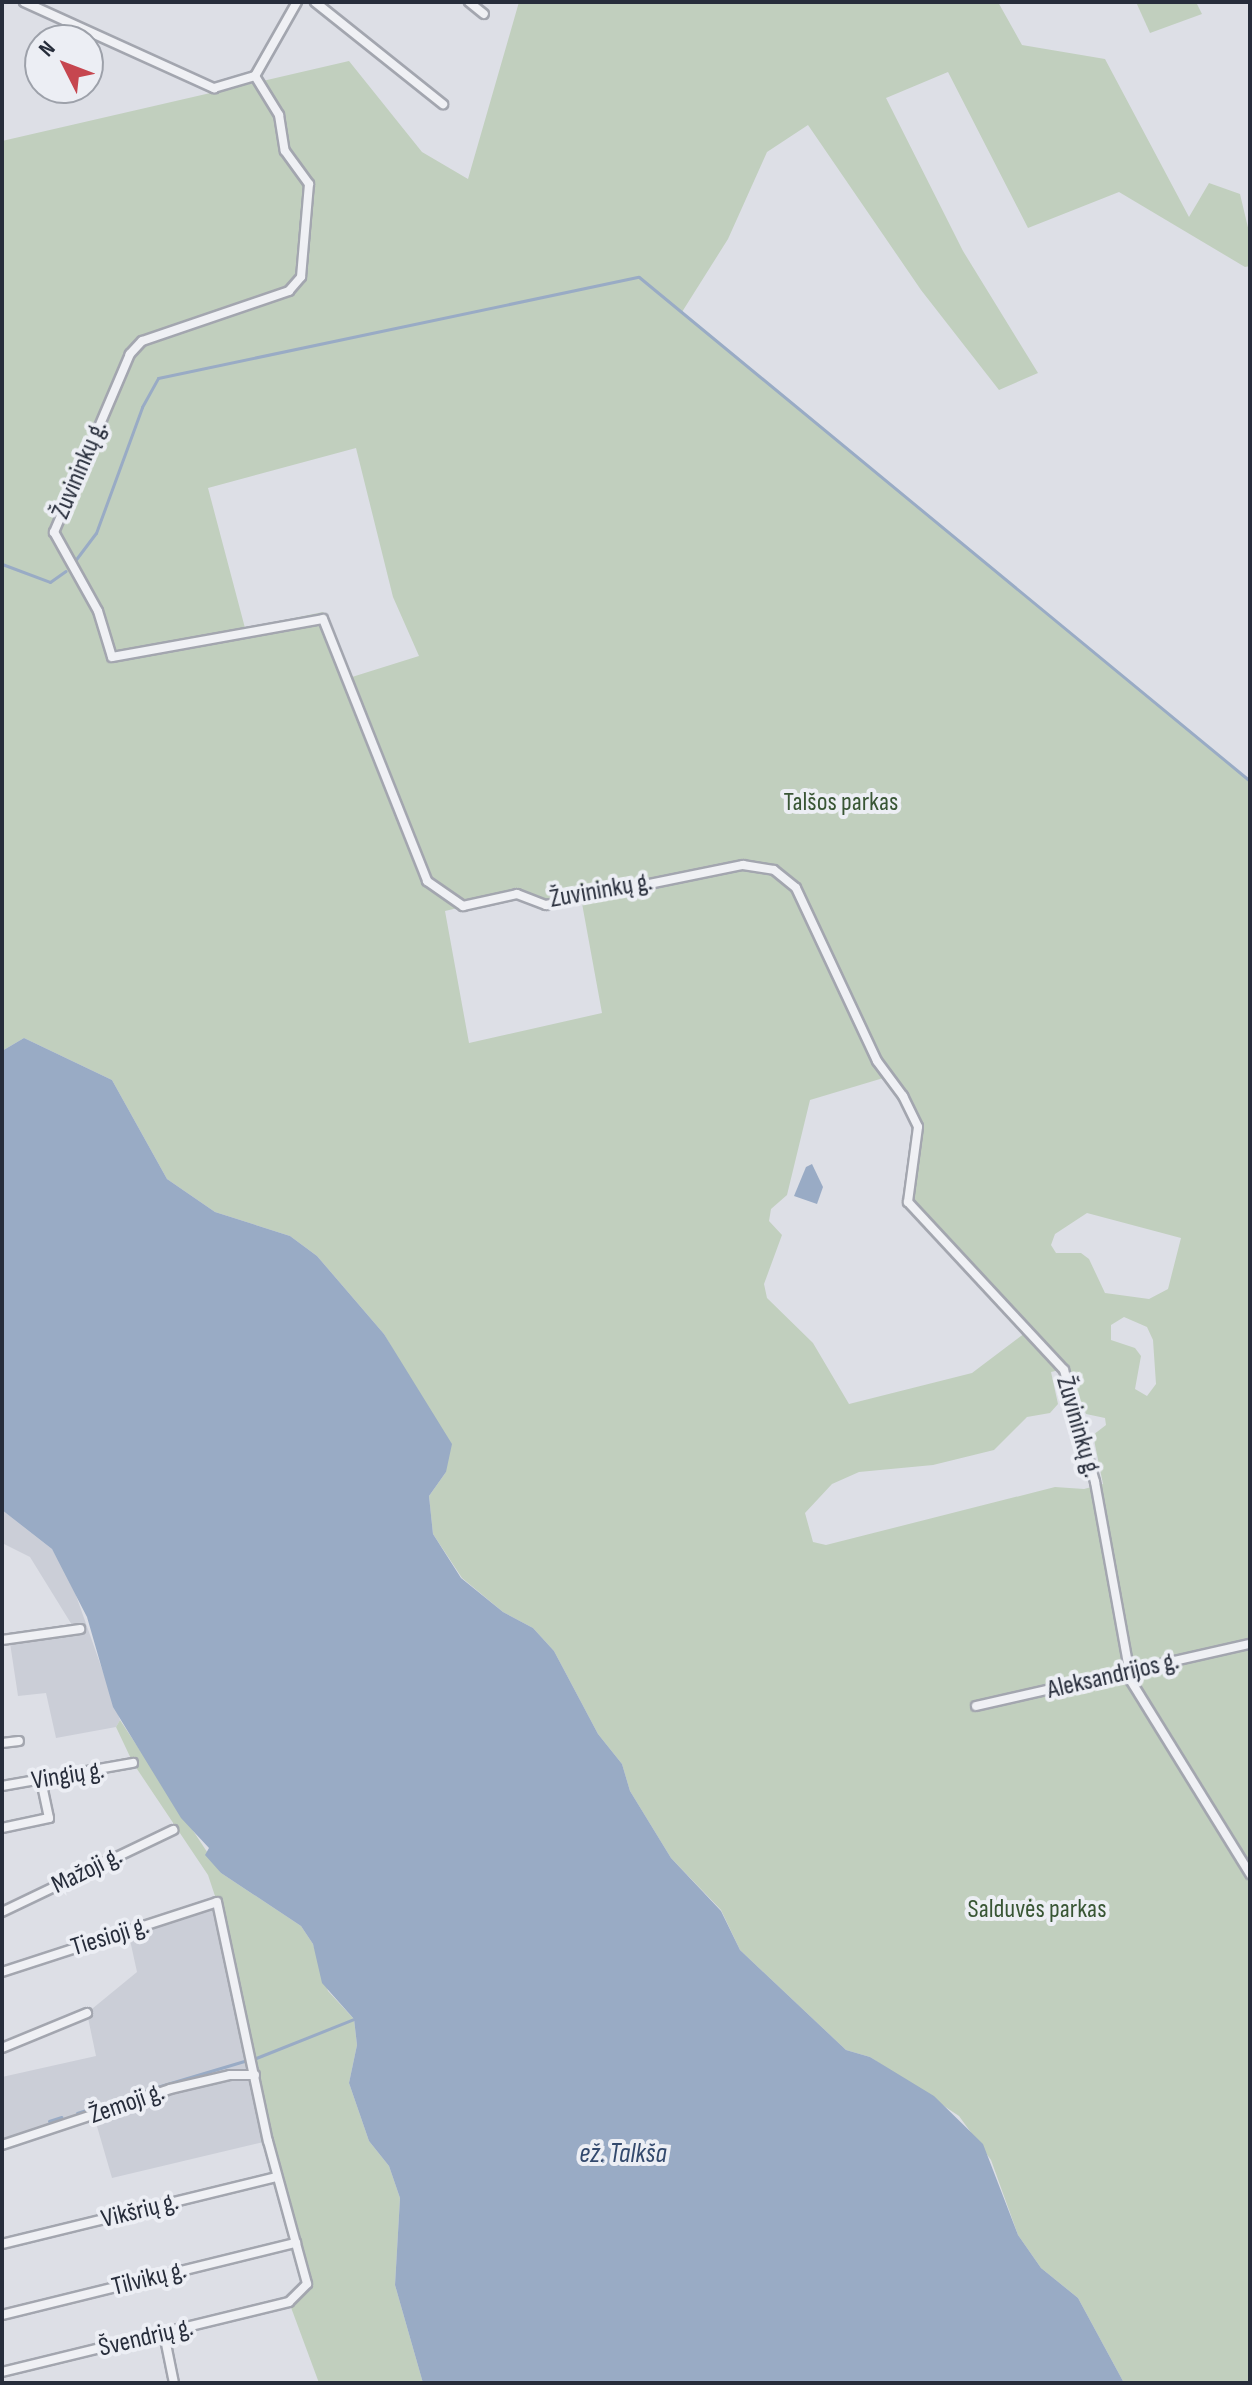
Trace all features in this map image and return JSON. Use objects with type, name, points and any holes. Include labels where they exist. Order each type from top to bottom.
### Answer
[{"type":"street","points":[[24,2],[214,88],[255,76],[297,2]]},
{"type":"street","points":[[315,2],[443,104]]},
{"type":"street","points":[[469,2],[484,14]]},
{"type":"street","name":"Žuvininkų g.","points":[[255,76],[279,115],[285,151],[309,184],[301,277],[289,291],[142,341],[130,354],[54,532],[98,611],[112,657],[323,619],[427,881],[463,906],[517,894],[546,905],[743,865],[774,870],[796,888],[877,1061],[903,1096],[918,1127],[908,1202],[1029,1330],[1072,1387],[1106,1536],[1128,1672],[1250,1874]]},
{"type":"street","points":[[2,1640],[80,1629]]},
{"type":"street","name":"Aleksandrijos g.","points":[[976,1706],[1250,1644]]},
{"type":"street","points":[[2,1743],[19,1741]]},
{"type":"street","name":"Vingių g.","points":[[2,1786],[133,1763]]},
{"type":"street","points":[[2,1828],[49,1818],[41,1780]]},
{"type":"street","name":"Mažoji g.","points":[[2,1912],[173,1830]]},
{"type":"street","name":"Tiesioji g.","points":[[2,1972],[217,1902],[255,2075]]},
{"type":"street","points":[[2,2048],[87,2013]]},
{"type":"street","points":[[255,2075],[277,2177],[296,2243]]},
{"type":"street","name":"Žemoji g.","points":[[2,2145],[170,2089],[255,2075]]},
{"type":"street","name":"Vikšrių g.","points":[[2,2244],[277,2177]]},
{"type":"street","name":"Švendrių g.","points":[[2,2372],[289,2302],[307,2284],[296,2243]]},
{"type":"street","name":"Tilvikų g.","points":[[2,2315],[296,2243]]},
{"type":"street","points":[[164,2334],[174,2383]]},
{"type":"shaded area","points":[[2,1510],[52,1549],[72,1584],[120,1720],[116,1727],[56,1738],[46,1693],[18,1696],[10,1643],[72,1625],[30,1557],[2,1543]]},
{"type":"shaded area","points":[[217,1902],[268,2141],[112,2178],[94,2116],[2,2145],[2,2077],[96,2056],[87,2013],[137,1972],[128,1931]]},
{"type":"green space","name":"Talšos parkas","points":[[519,2],[998,2],[1022,45],[1105,59],[1189,217],[1209,183],[1240,194],[1250,236],[1250,266],[1245,267],[1119,192],[1028,228],[948,72],[886,98],[963,251],[1038,373],[999,390],[921,290],[808,125],[767,152],[728,239],[682,312],[1250,781],[1250,2383],[1124,2383],[1078,2298],[1041,2268],[1018,2235],[991,2160],[959,2116],[870,2057],[846,2050],[740,1950],[721,1910],[671,1858],[630,1791],[622,1764],[598,1734],[554,1651],[533,1628],[503,1612],[462,1578],[433,1534],[429,1496],[446,1472],[410,1379],[384,1334],[317,1256],[290,1236],[215,1212],[167,1179],[112,1080],[24,1038],[2,1051],[2,141],[349,61],[422,152],[468,179]],"holes":[[[356,448],[393,597],[419,656],[352,677],[323,612],[245,628],[208,488]],[[517,894],[546,905],[581,898],[602,1013],[469,1043],[445,911]],[[890,1076],[918,1127],[908,1202],[1029,1330],[972,1373],[849,1404],[813,1343],[767,1298],[764,1284],[782,1235],[769,1221],[771,1209],[787,1195],[810,1100]],[[1087,1213],[1181,1238],[1168,1289],[1149,1299],[1105,1293],[1089,1259],[1081,1253],[1056,1253],[1051,1245],[1055,1234]],[[1124,1317],[1147,1327],[1153,1340],[1156,1384],[1147,1396],[1135,1389],[1141,1356],[1135,1348],[1111,1340],[1111,1325]],[[1068,1368],[1086,1414],[1105,1418],[1106,1425],[1093,1435],[1103,1484],[1084,1489],[1055,1487],[826,1545],[813,1542],[805,1513],[832,1484],[859,1472],[933,1465],[994,1450],[1027,1417],[1050,1413],[1058,1404],[1051,1372]]]},
{"type":"green space","points":[[1136,2],[1196,2],[1202,14],[1150,33]]},
{"type":"green space","points":[[120,1720],[221,1873],[301,1926],[313,1944],[328,1991],[354,2019],[357,2045],[349,2083],[369,2141],[389,2166],[400,2198],[395,2285],[423,2383],[319,2383],[289,2302],[307,2284],[277,2177],[217,1902],[208,1875],[133,1763],[116,1727]]},
{"type":"water","name":"ež. Talkša","points":[[24,1038],[112,1080],[167,1179],[215,1212],[290,1236],[317,1256],[384,1334],[452,1444],[446,1472],[429,1496],[433,1534],[461,1578],[503,1612],[533,1628],[554,1651],[598,1734],[622,1764],[630,1791],[671,1858],[721,1911],[740,1950],[846,2050],[870,2057],[934,2096],[983,2144],[1018,2235],[1041,2268],[1078,2298],[1124,2383],[423,2383],[395,2285],[400,2198],[389,2166],[369,2141],[349,2083],[357,2045],[354,2019],[322,1983],[313,1944],[301,1926],[221,1873],[205,1855],[209,1848],[181,1818],[113,1707],[87,1617],[52,1549],[2,1510],[2,1051]]},
{"type":"water","points":[[812,1164],[823,1187],[817,1204],[794,1196],[806,1167]]},
{"type":"waterway","points":[[74,562],[96,533],[142,407],[158,378],[639,277],[1250,781]]},
{"type":"waterway","points":[[2,564],[50,582],[66,571]]},
{"type":"waterway","points":[[256,2058],[354,2019]]},
{"type":"waterway","points":[[157,2087],[244,2061]]},
{"type":"waterway","points":[[77,2113],[148,2090]]},
{"type":"waterway","points":[[49,2121],[61,2117]]},
{"type":"park label","name":"Salduvės parkas","points":[[1037,1910]]}]
